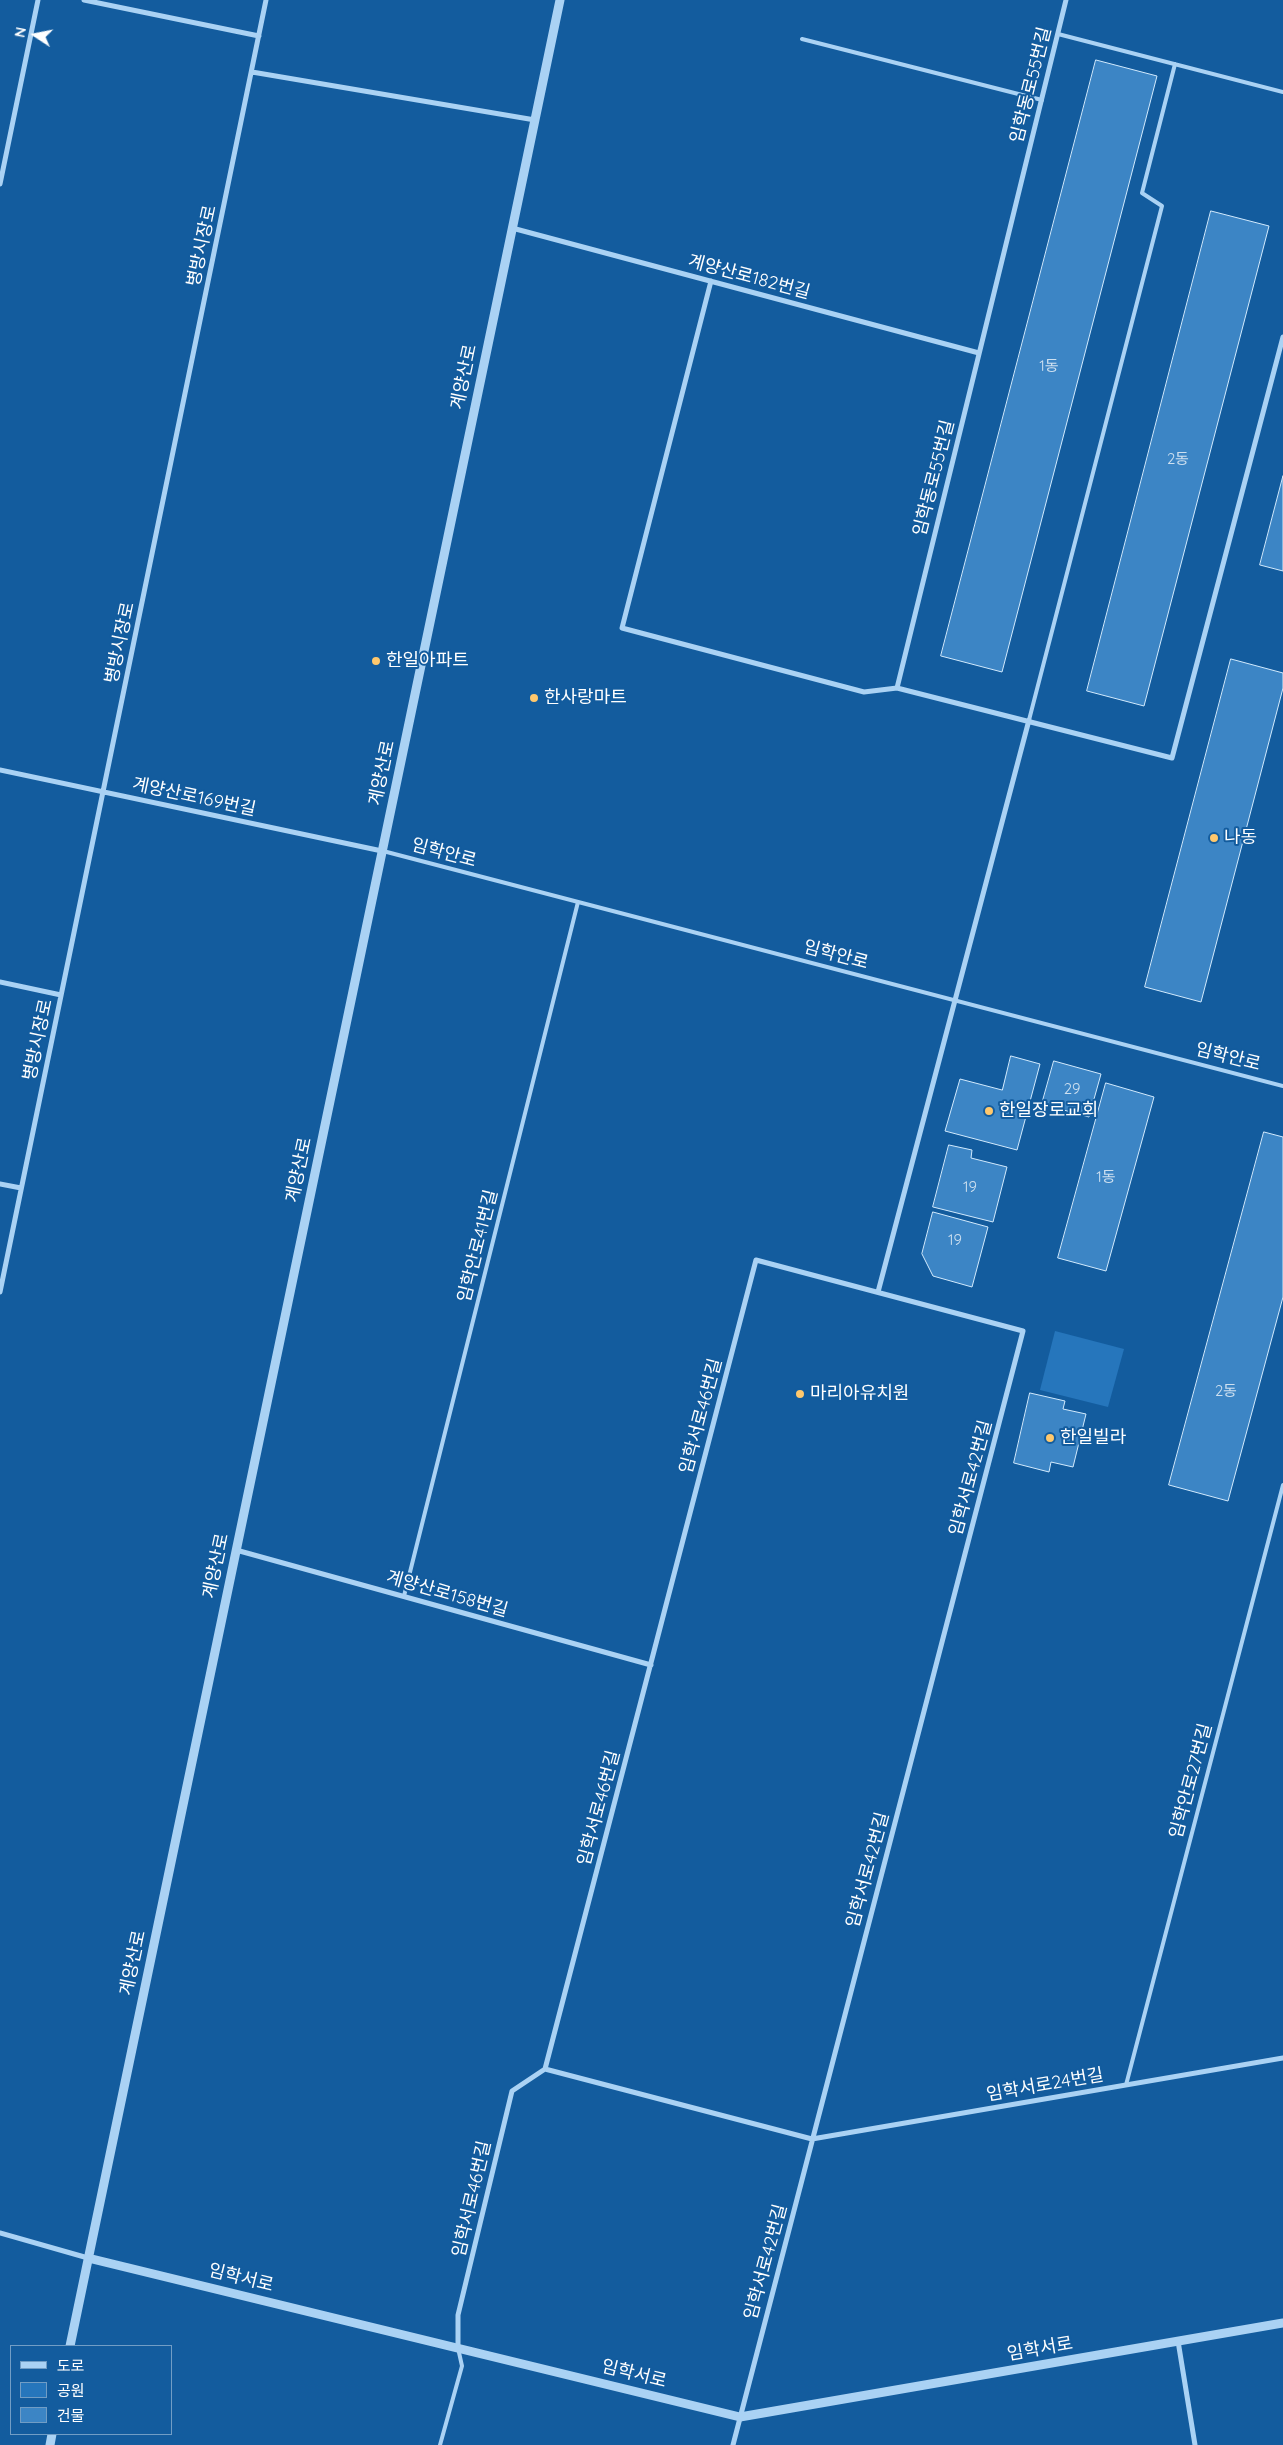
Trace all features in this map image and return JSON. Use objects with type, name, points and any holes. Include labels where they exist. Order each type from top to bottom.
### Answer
[{"type":"street","points":[[0,184],[38,0]]},
{"type":"street","points":[[84,0],[259,36]]},
{"type":"street","name":"병방시장로","points":[[0,1292],[266,0]]},
{"type":"street","name":"계양산로","points":[[70,2345],[560,0]]},
{"type":"street","name":"임학동로55번길","points":[[897,688],[1066,0]]},
{"type":"street","points":[[252,72],[535,120]]},
{"type":"street","name":"계양산로182번길","points":[[512,228],[979,353]]},
{"type":"street","points":[[711,281],[622,628],[864,692],[897,688],[1029,720],[1172,758],[1283,337]]},
{"type":"street","points":[[878,1292],[1029,720]]},
{"type":"street","name":"계양산로169번길","points":[[0,770],[382,851]]},
{"type":"street","points":[[0,982],[61,995]]},
{"type":"street","points":[[0,1184],[21,1188]]},
{"type":"street","name":"임학서로46번길","points":[[458,2348],[458,2315],[512,2091],[545,2069],[756,1260],[878,1292]]},
{"type":"street","name":"임학서로42번길","points":[[733,2445],[1023,1330],[878,1292]]},
{"type":"street","name":"계양산로158번길","points":[[236,1550],[651,1665]]},
{"type":"street","name":"임학서로24번길","points":[[812,2139],[1283,2058]]},
{"type":"street","points":[[545,2069],[812,2139]]},
{"type":"street","points":[[0,2233],[88,2258]]},
{"type":"street","name":"임학서로","points":[[88,2258],[740,2417],[1283,2323]]},
{"type":"street","points":[[1178,2341],[1195,2445]]},
{"type":"lane","points":[[1058,34],[1283,92]]},
{"type":"lane","points":[[802,38],[1042,100]]},
{"type":"lane","points":[[1029,720],[1162,206],[1142,193],[1175,64]]},
{"type":"lane","name":"임학안로","points":[[382,851],[1283,1086]]},
{"type":"lane","name":"임학안로41번길","points":[[404,1596],[578,902]]},
{"type":"lane","name":"임학안로27번길","points":[[1126,2085],[1283,1485]]},
{"type":"lane","points":[[440,2445],[462,2366],[458,2348]]},
{"type":"green space","points":[[1055,1331],[1124,1349],[1108,1407],[1040,1390]]},
{"type":"building","points":[[1096,60],[1157,76],[1002,672],[941,656]]},
{"type":"building","points":[[1211,211],[1269,226],[1144,706],[1087,691]]},
{"type":"building","points":[[1283,476],[1283,571],[1260,565]]},
{"type":"building","name":"나동","points":[[1231,659],[1283,673],[1283,688],[1201,1002],[1145,987]]},
{"type":"building","name":"한일장로교회","points":[[1011,1056],[1040,1064],[1017,1150],[945,1131],[960,1079],[1002,1090]]},
{"type":"building","points":[[1054,1061],[1101,1074],[1089,1117],[1042,1104]]},
{"type":"building","points":[[1106,1083],[1154,1097],[1106,1271],[1058,1258]]},
{"type":"building","points":[[1264,1132],[1283,1137],[1283,1297],[1228,1501],[1169,1485]]},
{"type":"building","points":[[949,1145],[972,1150],[971,1158],[1007,1167],[993,1222],[933,1207]]},
{"type":"building","points":[[933,1212],[988,1227],[972,1287],[933,1276],[922,1254]]},
{"type":"building","name":"한일빌라","points":[[1030,1393],[1065,1401],[1063,1409],[1086,1414],[1073,1467],[1051,1462],[1049,1472],[1014,1463]]},
{"type":"place","name":"한일아파트","points":[[376,661]]},
{"type":"place","name":"한사랑마트","points":[[534,698]]},
{"type":"place","name":"나동","points":[[1214,838]]},
{"type":"place","name":"한일장로교회","points":[[989,1111]]},
{"type":"place","name":"마리아유치원","points":[[800,1394]]},
{"type":"place","name":"한일빌라","points":[[1050,1438]]}]
